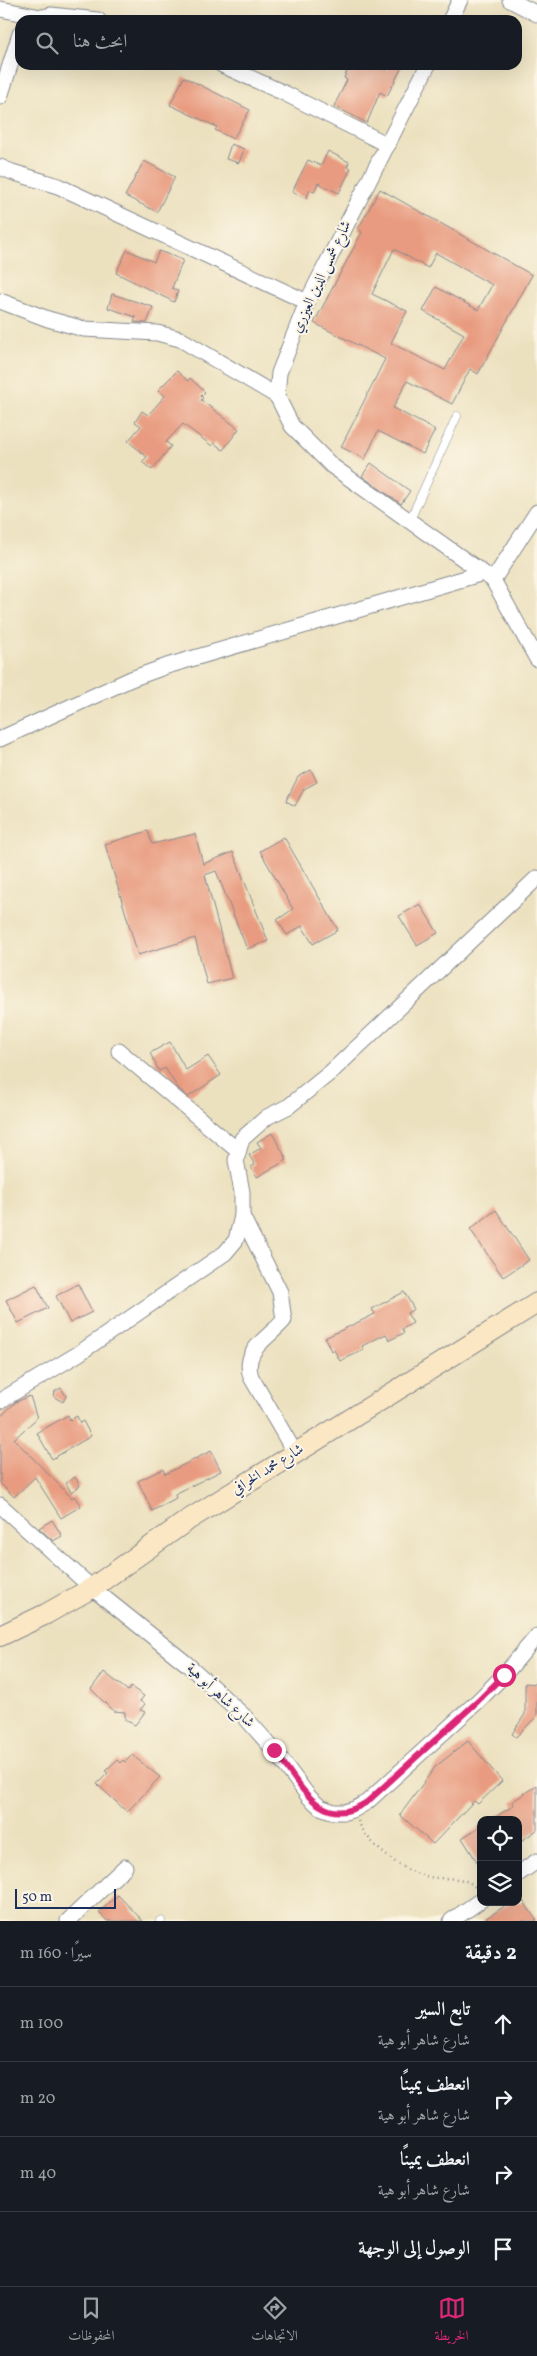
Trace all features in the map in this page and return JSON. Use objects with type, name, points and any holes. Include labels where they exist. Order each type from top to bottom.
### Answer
[{"type":"street","points":[[452,15],[460,0]]},
{"type":"street","points":[[510,0],[537,14]]},
{"type":"street","points":[[0,9],[22,15]]},
{"type":"street","points":[[0,97],[15,50]]},
{"type":"street","points":[[233,70],[284,92],[388,145]]},
{"type":"street","name":"شارع شمس الدين العيزري","points":[[277,396],[279,373],[307,302],[426,70]]},
{"type":"street","points":[[0,167],[58,186],[307,302]]},
{"type":"street","points":[[0,301],[48,319],[84,329],[157,334],[189,342],[277,396],[292,426],[332,466],[488,576],[537,659]]},
{"type":"street","points":[[0,739],[131,680],[167,666],[488,576],[537,512]]},
{"type":"street","points":[[0,1401],[78,1354],[225,1253],[236,1240],[242,1216],[242,1192],[236,1160],[237,1150],[242,1139],[251,1129],[267,1117],[289,1106],[330,1072],[537,878]]},
{"type":"street","points":[[119,1051],[237,1150]]},
{"type":"street","points":[[242,1216],[280,1292],[284,1320],[249,1356],[247,1366],[251,1377],[294,1453]]},
{"type":"street","name":"شارع محمد الخرافي","points":[[0,1636],[46,1614],[92,1588],[188,1520],[537,1303]]},
{"type":"street","name":"شارع شاهر أبو هية","points":[[0,1505],[92,1588],[186,1664],[244,1716],[274,1750],[309,1797],[320,1807],[334,1812],[355,1809]]},
{"type":"street","points":[[355,1809],[367,1802],[478,1701],[504,1675],[537,1636]]},
{"type":"street","points":[[522,1871],[537,1861]]},
{"type":"street","points":[[68,1921],[125,1867]]},
{"type":"street","points":[[451,1921],[477,1896]]},
{"type":"lane","points":[[409,522],[457,416]]},
{"type":"path","points":[[355,1809],[357,1820],[368,1840],[403,1867],[431,1878],[465,1881],[477,1892]]},
{"type":"building","points":[[348,70],[400,70],[387,96],[380,92],[367,123],[334,106],[347,80],[344,78]]},
{"type":"building","points":[[184,77],[250,110],[233,139],[215,130],[217,127],[170,105]]},
{"type":"building","points":[[231,144],[244,149],[239,163],[226,159]]},
{"type":"building","points":[[328,151],[349,162],[347,167],[351,168],[339,193],[318,183],[314,192],[310,190],[306,199],[292,192],[308,160],[321,166]]},
{"type":"building","points":[[144,161],[175,177],[157,212],[125,196]]},
{"type":"building","points":[[380,189],[532,275],[478,374],[470,369],[452,404],[407,381],[393,408],[435,430],[423,454],[378,431],[365,459],[341,447],[385,359],[314,323],[362,232],[358,229]],"holes":[[[394,249],[428,268],[436,253],[492,285],[478,310],[436,287],[423,311],[464,334],[445,370],[391,343],[407,311],[372,294]]]},
{"type":"building","points":[[127,250],[154,262],[159,251],[183,260],[172,288],[178,291],[174,302],[116,273]]},
{"type":"building","points":[[112,294],[153,307],[147,323],[134,322],[136,317],[108,308]]},
{"type":"building","points":[[177,371],[188,381],[190,378],[205,392],[201,396],[203,398],[201,400],[239,429],[223,450],[214,443],[212,446],[183,424],[166,442],[171,446],[152,470],[142,462],[147,457],[128,441],[141,426],[135,422],[142,411],[148,415],[165,396],[158,390]]},
{"type":"building","points":[[371,463],[410,491],[401,504],[362,476]]},
{"type":"building","points":[[311,770],[317,782],[304,789],[295,806],[286,801],[298,777]]},
{"type":"building","points":[[148,831],[152,844],[195,834],[203,864],[233,852],[268,941],[247,949],[216,871],[205,875],[232,978],[207,984],[195,938],[138,955],[105,844]]},
{"type":"building","points":[[284,837],[338,930],[313,944],[302,926],[287,935],[277,920],[293,909],[260,851]]},
{"type":"building","points":[[420,904],[438,933],[417,945],[399,916]]},
{"type":"building","points":[[170,1042],[186,1070],[208,1056],[221,1075],[188,1097],[178,1088],[165,1068],[159,1071],[150,1053]]},
{"type":"building","points":[[272,1133],[287,1160],[257,1177],[251,1167],[255,1165],[249,1155],[261,1148],[257,1142]]},
{"type":"building","points":[[496,1210],[529,1260],[503,1277],[470,1229]]},
{"type":"building","points":[[78,1284],[92,1312],[70,1323],[56,1296]]},
{"type":"building","points":[[36,1285],[48,1308],[18,1323],[6,1300]]},
{"type":"building","points":[[404,1292],[414,1309],[407,1313],[413,1323],[402,1329],[404,1333],[390,1340],[386,1334],[362,1346],[364,1350],[340,1361],[334,1350],[331,1351],[325,1338],[375,1314],[372,1309]]},
{"type":"building","points":[[61,1388],[66,1396],[63,1402],[54,1397],[55,1391]]},
{"type":"building","points":[[30,1396],[37,1418],[14,1439],[72,1498],[74,1496],[81,1506],[61,1518],[35,1477],[14,1497],[0,1483],[0,1417],[16,1402]]},
{"type":"building","points":[[68,1415],[70,1420],[77,1416],[80,1423],[83,1421],[91,1436],[52,1459],[37,1433]]},
{"type":"building","points":[[211,1451],[221,1471],[175,1494],[176,1498],[152,1511],[138,1481],[163,1469],[165,1474]]},
{"type":"building","points":[[75,1477],[80,1486],[71,1492],[66,1483]]},
{"type":"building","points":[[52,1520],[62,1536],[53,1541],[39,1528]]},
{"type":"building","points":[[104,1672],[128,1691],[131,1687],[144,1696],[140,1701],[145,1704],[140,1710],[145,1712],[135,1725],[125,1720],[125,1712],[113,1711],[91,1689]]},
{"type":"building","points":[[525,1683],[537,1684],[537,1716],[516,1737],[512,1734],[525,1714]]},
{"type":"building","points":[[468,1741],[502,1781],[478,1804],[474,1801],[433,1844],[400,1815],[435,1767]]},
{"type":"building","points":[[132,1755],[160,1777],[127,1812],[97,1784],[108,1773],[105,1771],[117,1760],[120,1763],[123,1760],[125,1762]]},
{"type":"building","points":[[537,1785],[537,1830],[522,1840],[522,1816],[497,1816],[514,1805],[512,1802]]},
{"type":"building","points":[[477,1829],[477,1862],[462,1838]]},
{"type":"building","points":[[118,1895],[143,1921],[107,1921],[99,1912]]},
{"type":"building","points":[[522,1902],[524,1902],[537,1921],[482,1921],[505,1906],[522,1906]]},
{"type":"route","points":[[274,1750],[309,1797],[320,1807],[334,1812],[345,1812],[355,1809],[367,1802],[504,1675]]}]
